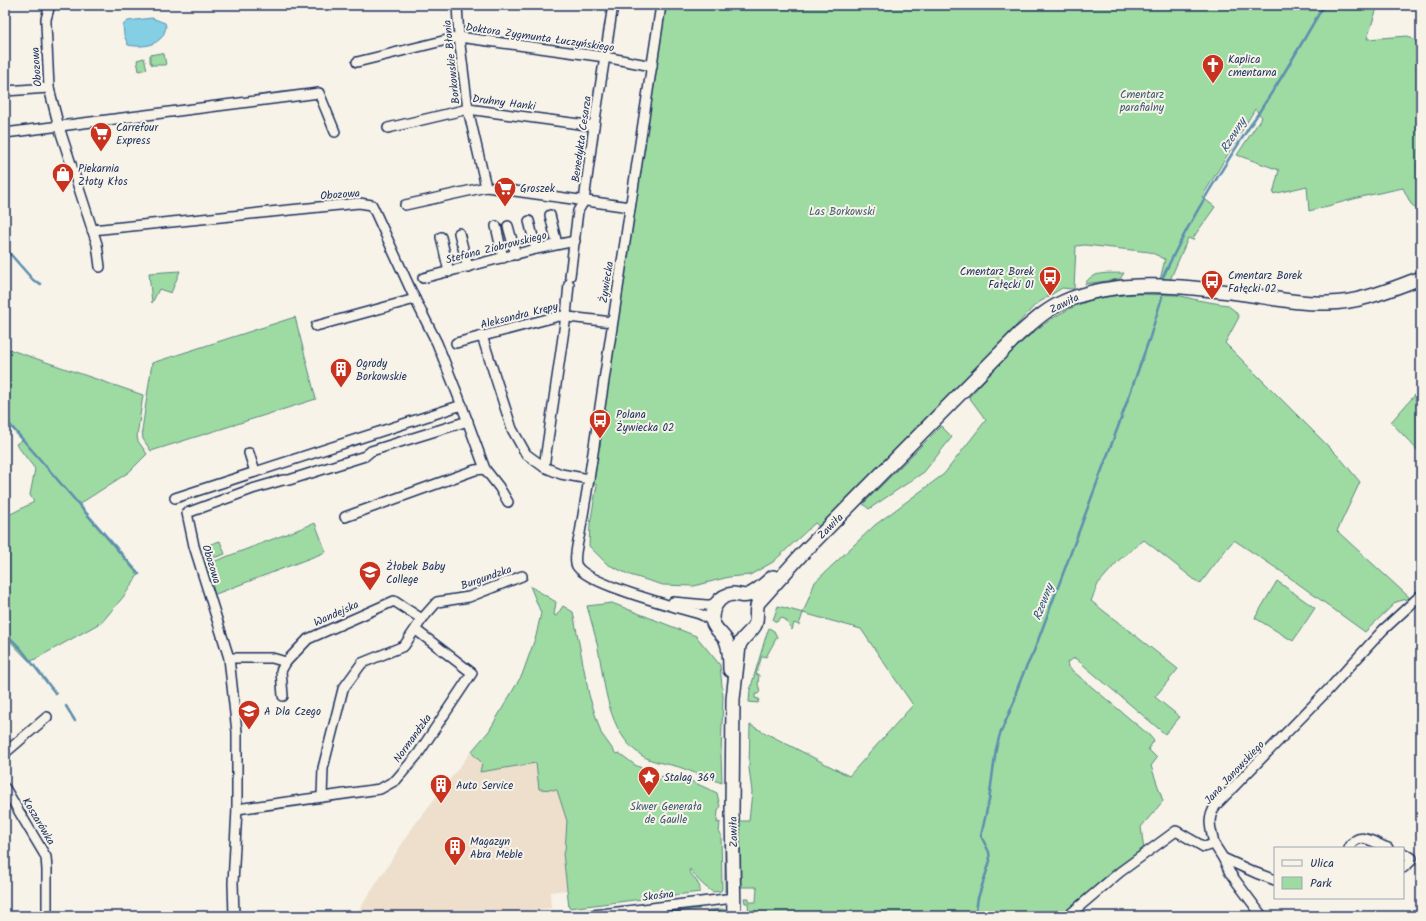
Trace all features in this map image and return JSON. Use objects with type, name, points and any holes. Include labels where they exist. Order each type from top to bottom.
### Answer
[{"type":"street","name":"Obozowa","points":[[50,5],[46,19],[49,88],[59,127],[92,230],[100,266]]},
{"type":"street","name":"Borkowskie Błonia","points":[[457,5],[459,38],[468,109],[486,187]]},
{"type":"street","name":"Benedykta Cesarza","points":[[544,467],[566,316],[578,210],[584,201],[613,5]]},
{"type":"street","name":"Żywiecka","points":[[657,601],[625,592],[595,579],[579,569],[576,562],[661,5]]},
{"type":"street","name":"Doktora Zygmunta Łuczyńskiego","points":[[356,62],[459,38],[605,57],[652,66]]},
{"type":"street","points":[[5,91],[49,88]]},
{"type":"street","points":[[5,134],[319,93],[335,132]]},
{"type":"street","name":"Druhny Hanki","points":[[388,128],[468,109],[594,126]]},
{"type":"street","points":[[405,205],[486,187],[630,207]]},
{"type":"street","name":"Obozowa","points":[[92,230],[359,203],[372,205],[437,343],[462,405],[485,469],[499,486],[508,502]]},
{"type":"street","points":[[550,215],[557,244]]},
{"type":"street","points":[[530,221],[536,249]]},
{"type":"street","points":[[496,226],[503,258]]},
{"type":"street","points":[[508,226],[516,255]]},
{"type":"street","points":[[459,234],[468,267]]},
{"type":"street","points":[[441,238],[448,272]]},
{"type":"street","name":"Stefana Ziobrowskiego","points":[[423,278],[536,249],[575,241]]},
{"type":"street","name":"Zawiła","points":[[733,699],[739,646],[754,626],[756,612],[761,599],[801,555],[1019,334],[1040,316],[1062,302],[1092,291],[1112,287],[1132,286],[1202,288],[1298,302],[1336,303],[1362,299],[1421,278]]},
{"type":"street","points":[[316,326],[415,299]]},
{"type":"street","name":"Aleksandra Krępy","points":[[456,343],[559,316],[612,322]]},
{"type":"street","points":[[482,336],[512,429],[526,454],[544,467],[561,474],[589,479]]},
{"type":"street","points":[[175,498],[462,405]]},
{"type":"street","name":"Obozowa","points":[[234,916],[233,883],[237,809],[237,732],[229,658],[194,546],[187,513],[252,489],[283,480],[289,480],[366,456],[371,451],[468,421]]},
{"type":"street","points":[[249,453],[256,472]]},
{"type":"street","points":[[345,517],[476,470],[485,469]]},
{"type":"street","name":"Zawiła","points":[[734,916],[732,813],[733,699],[728,645],[717,629],[712,614],[715,605],[722,598],[731,594],[746,596],[750,594],[801,555]]},
{"type":"street","name":"Burgundzka","points":[[322,798],[323,768],[343,689],[362,663],[404,646],[422,619],[439,601],[470,597],[522,576]]},
{"type":"street","points":[[741,595],[750,600],[756,612]]},
{"type":"street","name":"Jana Janowskiego","points":[[1262,916],[1230,873],[1214,844],[1209,822],[1210,814],[1216,805],[1329,690],[1383,630],[1421,595]]},
{"type":"street","name":"Wandejska","points":[[286,662],[308,639],[394,601],[422,619]]},
{"type":"street","points":[[657,601],[711,605],[718,601]]},
{"type":"street","points":[[657,601],[704,616],[717,629],[730,638],[742,637],[747,634]]},
{"type":"street","name":"Normandzka","points":[[237,809],[380,789],[396,780],[418,754],[472,673],[416,630]]},
{"type":"street","points":[[229,658],[272,658],[286,662],[281,671],[283,696]]},
{"type":"street","points":[[5,753],[47,717]]},
{"type":"street","name":"Koszarówka","points":[[5,788],[46,857],[47,916]]},
{"type":"street","points":[[1068,916],[1120,872],[1176,831],[1204,847],[1214,844]]},
{"type":"street","points":[[1350,847],[1355,840],[1364,838],[1386,847]]},
{"type":"street","points":[[1404,853],[1412,858],[1404,867]]},
{"type":"street","points":[[1223,858],[1256,874],[1274,880]]},
{"type":"street","name":"Skośna","points":[[585,916],[734,898]]},
{"type":"shaded area","points":[[471,752],[482,763],[481,772],[536,763],[557,790],[567,821],[565,852],[563,853],[567,890],[550,892],[551,908],[482,916],[355,916],[415,824]]},
{"type":"shaded area","points":[[722,909],[722,916],[668,916],[708,911]]},
{"type":"green space","name":"Las Borkowski","points":[[665,5],[1378,5],[1367,39],[1408,36],[1421,45],[1421,212],[1411,204],[1403,188],[1365,196],[1309,211],[1307,186],[1273,194],[1279,170],[1237,155],[1262,117],[1255,109],[1202,197],[1215,207],[1193,240],[1188,238],[1170,280],[1160,280],[1165,259],[1150,252],[1085,245],[1076,246],[1074,289],[1062,288],[1035,305],[984,361],[822,529],[815,523],[773,562],[750,575],[729,577],[694,586],[663,585],[630,575],[607,564],[589,546],[590,524],[597,485],[593,484],[598,447],[600,447],[600,436]]},
{"type":"green space","points":[[161,53],[164,54],[166,65],[152,65],[150,62],[150,55]]},
{"type":"green space","points":[[144,58],[147,69],[139,71],[137,60]]},
{"type":"green space","points":[[180,271],[171,293],[159,289],[152,303],[149,273]]},
{"type":"green space","points":[[1124,273],[1120,279],[1085,284],[1092,277],[1097,275]]},
{"type":"green space","points":[[1138,294],[1177,295],[1227,305],[1235,311],[1239,317],[1225,343],[1341,459],[1360,482],[1337,531],[1410,598],[1396,602],[1365,632],[1282,572],[1234,540],[1200,584],[1144,540],[1119,560],[1098,584],[1091,601],[1178,669],[1155,697],[1180,717],[1165,734],[1075,658],[1067,662],[1068,667],[1149,735],[1154,741],[1148,749],[1157,758],[1151,766],[1163,801],[1141,827],[1144,851],[1104,878],[1063,916],[749,916],[748,903],[745,903],[744,898],[749,898],[749,902],[756,902],[757,887],[741,887],[740,821],[749,821],[752,792],[749,768],[750,725],[849,776],[913,705],[861,629],[803,613],[815,582],[875,525],[944,474],[986,420],[969,397],[1008,355],[1037,330],[1069,309],[1099,298]]},
{"type":"green space","points":[[295,317],[316,399],[151,451],[143,439],[142,430],[152,363]]},
{"type":"green space","points":[[5,348],[143,395],[137,436],[138,441],[147,454],[129,472],[78,505],[138,575],[124,596],[102,622],[30,662],[5,636],[5,517],[34,502],[30,495],[35,469],[16,444],[22,440],[5,421]]},
{"type":"green space","points":[[1421,388],[1421,454],[1391,422]]},
{"type":"green space","points":[[941,426],[952,437],[924,472],[869,509],[863,504]]},
{"type":"green space","points":[[315,523],[326,552],[213,595],[205,565]]},
{"type":"green space","points":[[220,541],[225,554],[213,558],[208,545]]},
{"type":"green space","points":[[1277,581],[1315,608],[1293,641],[1255,618]]},
{"type":"green space","name":"Skwer Generała de Gaulle","points":[[530,586],[556,602],[554,615],[556,616],[563,606],[573,612],[589,695],[601,733],[616,754],[619,753],[635,765],[655,774],[656,779],[659,780],[662,776],[668,777],[674,782],[686,785],[682,780],[683,778],[717,793],[720,807],[718,810],[717,823],[720,822],[719,833],[721,834],[721,891],[713,892],[709,890],[700,882],[690,869],[689,871],[699,886],[700,892],[569,908],[563,853],[565,851],[567,821],[557,790],[539,789],[536,763],[480,772],[482,763],[471,752],[489,731],[522,675],[536,636],[541,613]]},
{"type":"green space","points":[[612,603],[696,636],[720,665],[723,697],[721,754],[722,783],[679,767],[646,758],[630,745],[621,734],[614,721],[609,706],[597,643],[587,606]]},
{"type":"green space","points":[[778,606],[803,613],[799,625],[794,623],[792,630],[785,619],[780,618],[777,622],[773,620]]},
{"type":"green space","points":[[769,628],[774,631],[777,637],[766,657],[762,656],[756,674],[759,675],[758,684],[760,691],[758,694],[755,694],[755,698],[759,699],[758,703],[749,702],[750,690]]},
{"type":"green space","points":[[727,840],[727,889],[725,892],[725,841]]},
{"type":"green space","points":[[696,907],[700,909],[655,915],[656,912]]},
{"type":"green space","points":[[723,909],[726,911],[727,916],[721,916],[721,910],[707,913],[708,910]]},
{"type":"water","points":[[152,18],[165,23],[166,27],[161,38],[157,42],[149,45],[128,45],[124,35],[123,25],[128,21]]},
{"type":"waterway","name":"Rzewny","points":[[1163,277],[1202,203],[1282,76],[1324,5]]},
{"type":"waterway","points":[[5,248],[34,281],[41,284]]},
{"type":"waterway","name":"Rzewny","points":[[975,916],[978,898],[990,861],[989,852],[981,836],[989,800],[996,749],[1000,734],[1015,700],[1016,692],[1023,674],[1034,651],[1118,427],[1150,337],[1162,297]]},
{"type":"waterway","points":[[5,419],[139,574]]},
{"type":"waterway","points":[[5,633],[21,649],[56,694]]},
{"type":"waterway","points":[[66,706],[75,721]]},
{"type":"place","name":"Kaplica cmentarna","points":[[1213,84]]},
{"type":"place","name":"Carrefour Express","points":[[101,152]]},
{"type":"place","name":"Piekarnia Złoty Kłos","points":[[63,194]]},
{"type":"place","name":"Groszek","points":[[505,208]]},
{"type":"place","name":"Cmentarz Borek Fałęcki 01","points":[[1050,296]]},
{"type":"place","name":"Cmentarz Borek Fałęcki 02","points":[[1212,300]]},
{"type":"place","name":"Ogrody Borkowskie","points":[[341,388]]},
{"type":"place","name":"Polana Żywiecka 02","points":[[600,440]]},
{"type":"place","name":"Żłobek Baby College","points":[[370,592]]},
{"type":"place","name":"A Dla Czego","points":[[249,730]]},
{"type":"place","name":"Stalag 369","points":[[649,796]]},
{"type":"place","name":"Auto Service","points":[[441,804]]},
{"type":"place","name":"Magazyn Abra Meble","points":[[455,866]]},
{"type":"park label","name":"Cmentarz parafialny","points":[[1142,100]]}]
